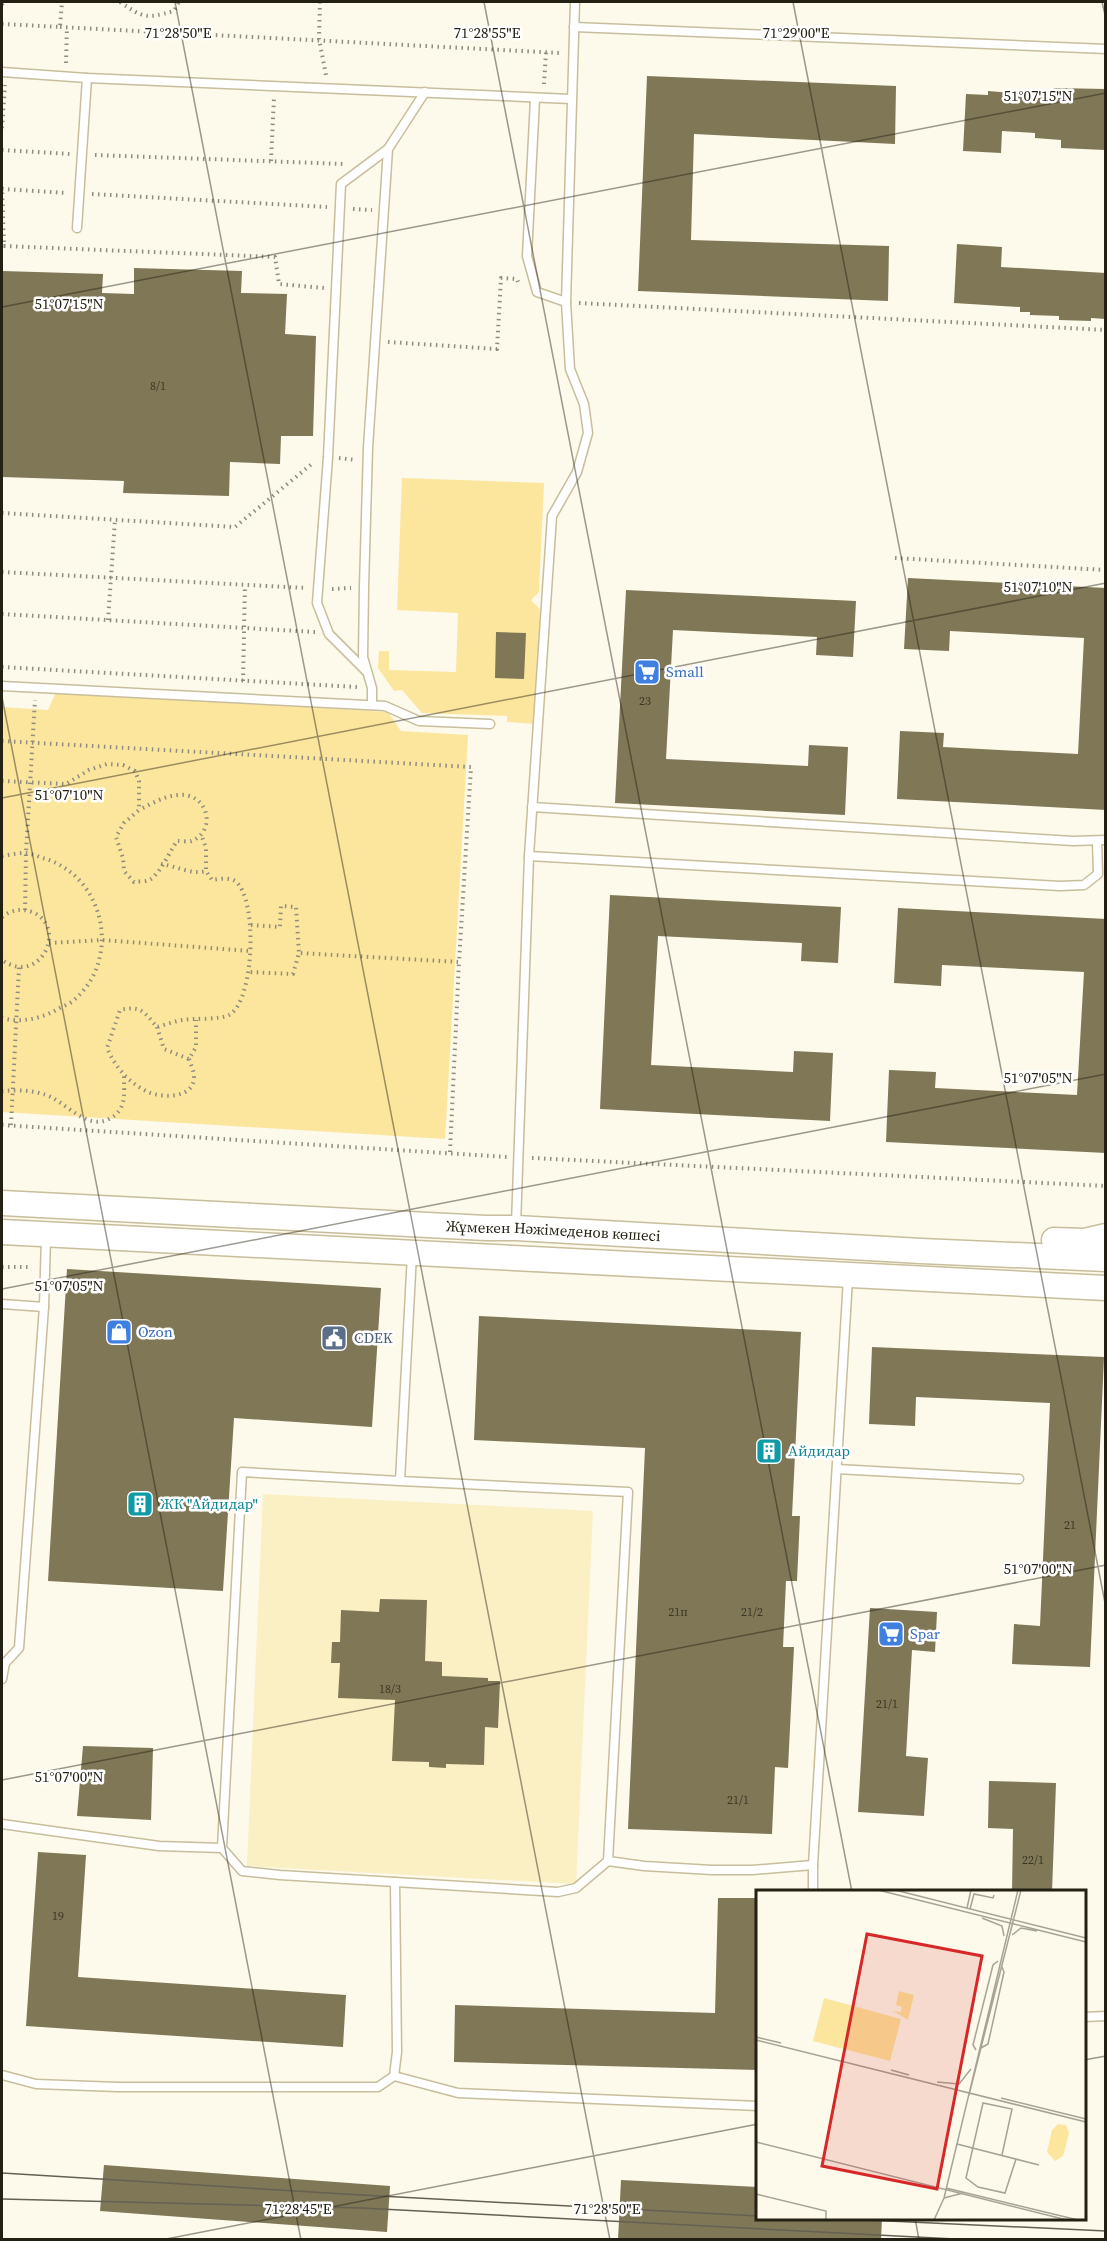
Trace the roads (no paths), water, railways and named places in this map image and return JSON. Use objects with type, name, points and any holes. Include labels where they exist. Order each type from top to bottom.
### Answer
[{"type":"main road","name":"Жұмекен Нәжімеденов көшесі","points":[[2,1203],[1106,1259]]},
{"type":"main road","name":"Жұмекен Нәжімеденов көшесі","points":[[2,1232],[1106,1288]]},
{"type":"main road","points":[[921,1251],[989,1238],[1085,1241],[1106,1236]]},
{"type":"lane","points":[[516,1228],[529,856],[552,516],[577,472],[588,433],[584,404],[570,369],[566,302],[575,2]]},
{"type":"lane","points":[[574,27],[1106,49]]},
{"type":"lane","points":[[4,72],[87,78],[571,99]]},
{"type":"lane","points":[[77,228],[87,78]]},
{"type":"lane","points":[[366,672],[329,633],[317,603],[328,457],[341,184],[388,149],[425,92]]},
{"type":"lane","points":[[539,99],[527,256],[537,292],[566,302]]},
{"type":"lane","points":[[372,705],[372,688],[363,657],[364,587],[369,461],[388,149]]},
{"type":"lane","points":[[2,686],[385,706],[419,721],[489,724]]},
{"type":"lane","points":[[529,856],[1060,886],[1084,885],[1098,874],[1101,841],[532,807]]},
{"type":"lane","points":[[2,1678],[4,1663],[19,1648],[44,1307],[46,1234]]},
{"type":"lane","points":[[400,1481],[412,1253]]},
{"type":"lane","points":[[813,1890],[848,1275]]},
{"type":"lane","points":[[2,1304],[44,1307]]},
{"type":"lane","points":[[837,1469],[1019,1479]]},
{"type":"lane","points":[[242,1472],[400,1481],[628,1492],[608,1861],[576,1888],[558,1892],[242,1871],[222,1848],[242,1472]]},
{"type":"lane","points":[[2,1824],[159,1846],[222,1848]]},
{"type":"lane","points":[[608,1861],[644,1866],[712,1870],[752,1870],[813,1865]]},
{"type":"lane","points":[[2,2076],[47,2085],[378,2087],[394,2076],[397,2052],[395,1882]]},
{"type":"lane","points":[[1086,2016],[1106,2016]]},
{"type":"lane","points":[[394,2076],[458,2093],[756,2106]]},
{"type":"tram line","points":[[2,2173],[756,2216]]},
{"type":"tram line","points":[[2,2199],[362,2208],[974,2240]]},
{"type":"tram line","points":[[867,2220],[1106,2231]]},
{"type":"place","name":"Small","points":[[647,672]]},
{"type":"place","name":"Ozon","points":[[119,1332]]},
{"type":"place","name":"CDEK","points":[[334,1338]]},
{"type":"place","name":"Айдидар","points":[[769,1451]]},
{"type":"place","name":"ЖК \"Айдидар\"","points":[[140,1504]]},
{"type":"place","name":"Spar","points":[[891,1634]]}]
